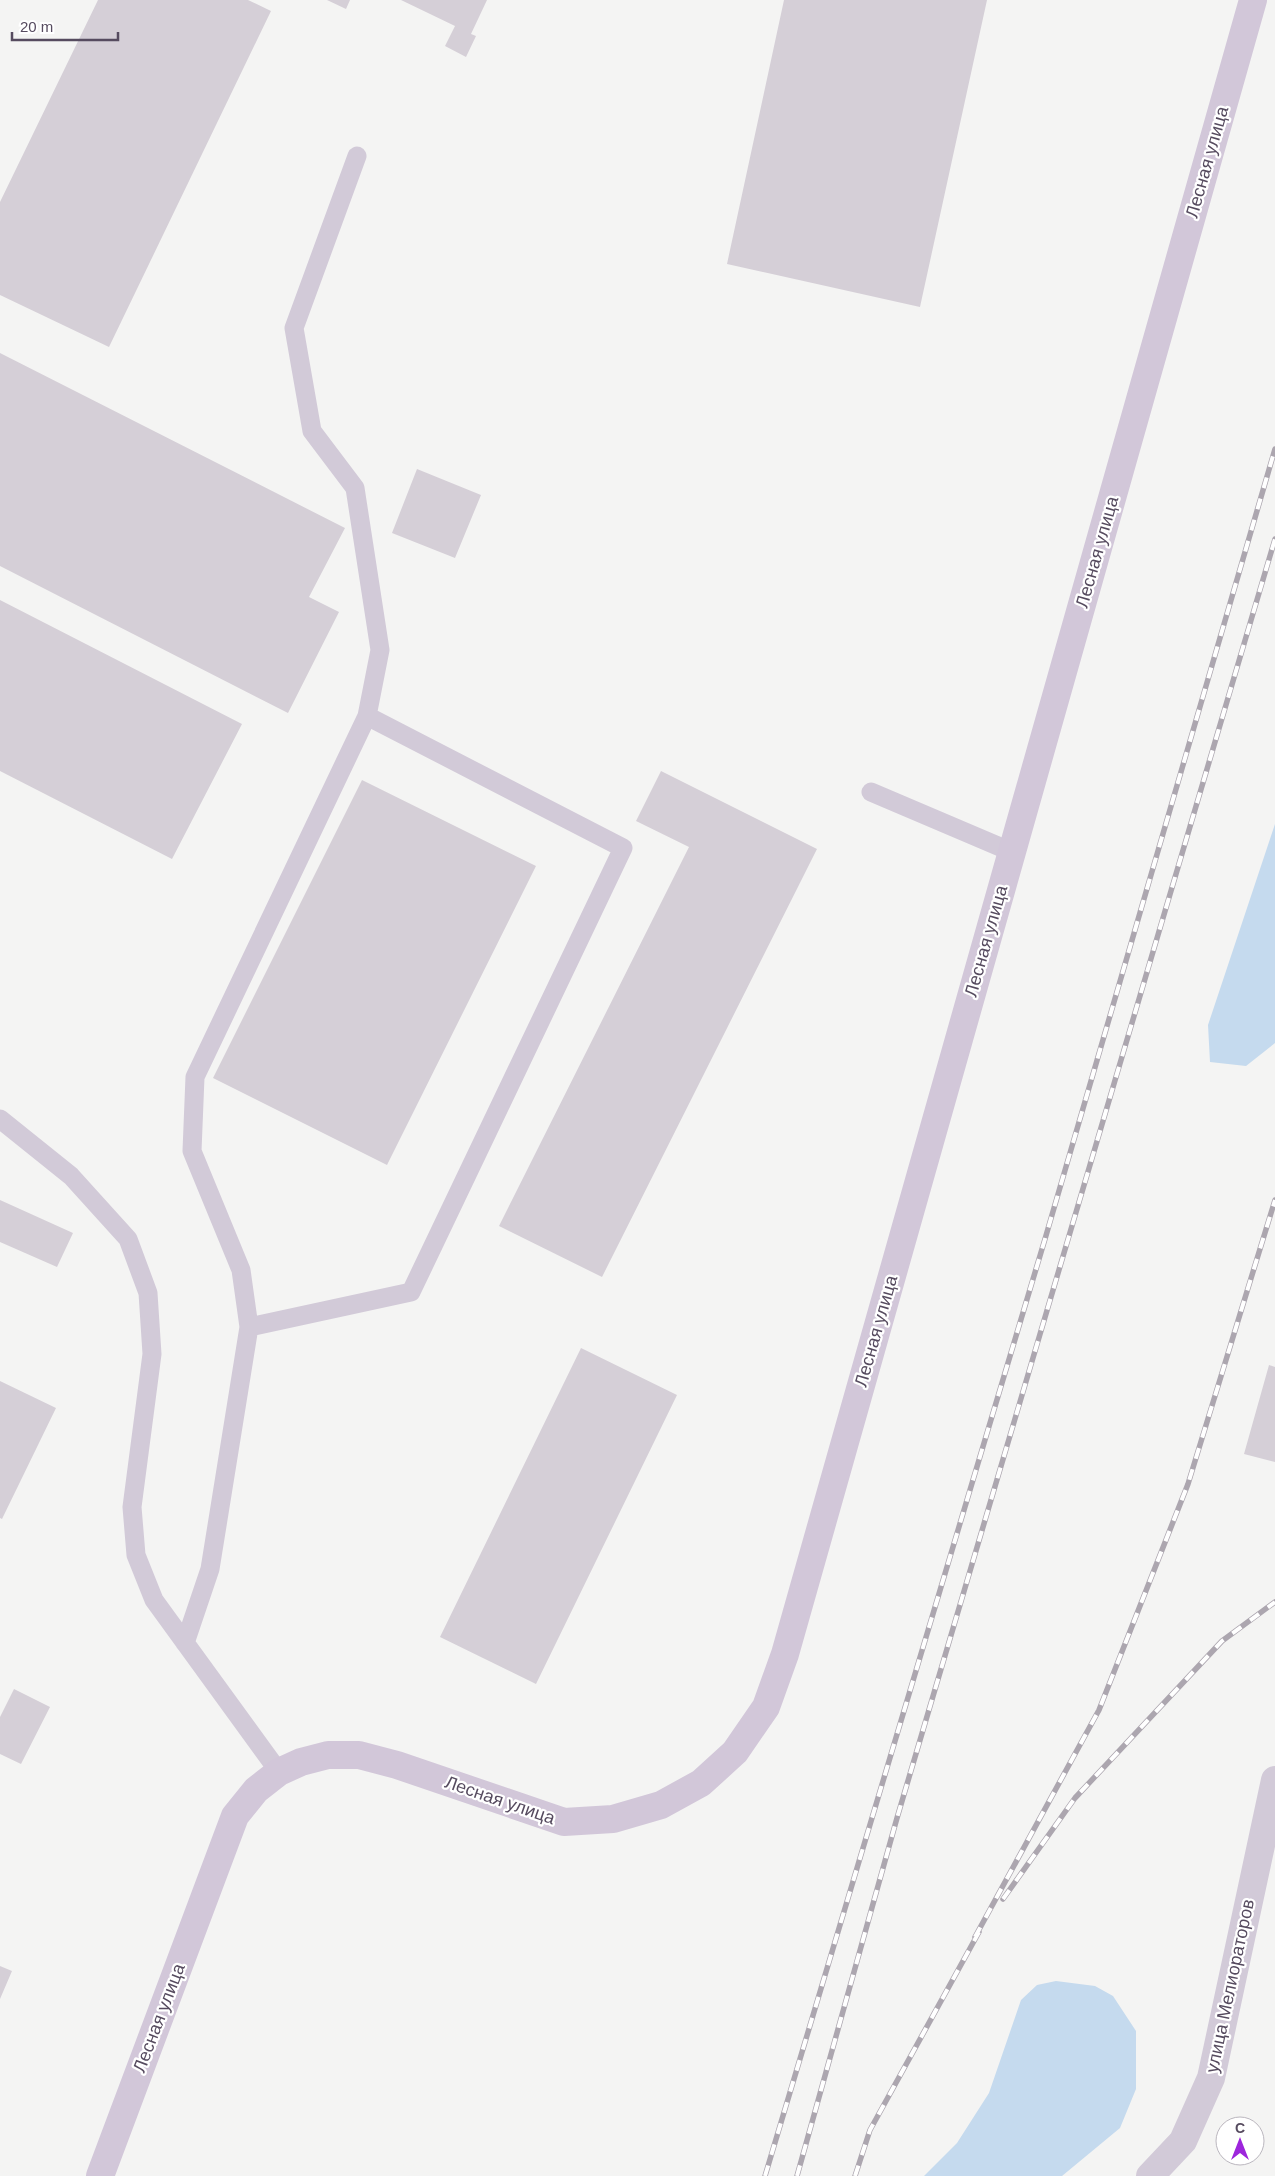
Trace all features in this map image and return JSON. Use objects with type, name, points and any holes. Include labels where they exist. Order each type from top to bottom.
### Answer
[{"type":"street","name":"Лесная улица","points":[[100,2176],[235,1816],[256,1790],[280,1772],[302,1762],[328,1755],[359,1755],[397,1765],[564,1822],[613,1819],[661,1805],[701,1782],[735,1752],[766,1706],[785,1654],[1253,0]]},
{"type":"street","name":"улица Мелиораторов","points":[[1150,2176],[1184,2140],[1211,2078],[1275,1780]]},
{"type":"lane","points":[[186,1643],[210,1569],[249,1326],[242,1270],[192,1151],[196,1077],[366,716],[380,650],[355,488],[312,431],[294,328],[356,156]]},
{"type":"lane","points":[[249,1326],[411,1292],[623,848],[366,716]]},
{"type":"lane","points":[[871,792],[1012,852]]},
{"type":"lane","points":[[0,1119],[71,1176],[128,1239],[148,1293],[152,1354],[132,1507],[136,1555],[154,1600],[280,1772]]},
{"type":"shaded area","points":[[1275,824],[1275,1043],[1246,1066],[1210,1062],[1208,1025]]},
{"type":"shaded area","points":[[1056,1981],[1095,1986],[1113,1996],[1136,2031],[1136,2089],[1120,2128],[1062,2176],[924,2176],[957,2143],[989,2093],[1021,2000],[1037,1985]]},
{"type":"building","points":[[98,0],[248,0],[271,11],[109,347],[0,295],[0,202]]},
{"type":"building","points":[[327,0],[350,0],[346,9]]},
{"type":"building","points":[[401,0],[487,0],[471,34],[476,36],[466,57],[445,46],[455,26]]},
{"type":"building","points":[[784,0],[987,0],[920,307],[727,264]]},
{"type":"building","points":[[0,353],[345,528],[309,597],[339,612],[288,713],[0,566]]},
{"type":"building","points":[[417,469],[481,495],[455,558],[392,533]]},
{"type":"building","points":[[0,600],[242,724],[172,859],[0,771]]},
{"type":"building","points":[[661,771],[817,849],[602,1277],[499,1226],[689,847],[636,821]]},
{"type":"building","points":[[362,780],[536,866],[387,1165],[213,1078]]},
{"type":"building","points":[[0,1200],[73,1233],[57,1267],[0,1242]]},
{"type":"building","points":[[581,1348],[677,1395],[536,1684],[440,1637]]},
{"type":"building","points":[[1269,1365],[1275,1367],[1275,1462],[1244,1454]]},
{"type":"building","points":[[0,1381],[56,1408],[2,1519],[0,1518]]},
{"type":"building","points":[[14,1689],[50,1707],[21,1764],[0,1754],[0,1717]]},
{"type":"building","points":[[0,1966],[12,1971],[0,1999]]},
{"type":"railway","points":[[765,2176],[1045,1239],[1275,449]]},
{"type":"railway","points":[[797,2176],[897,1818],[1275,539]]},
{"type":"railway","points":[[975,1937],[1099,1710],[1188,1484],[1275,1200]]},
{"type":"railway","points":[[1003,1899],[1075,1798],[1222,1641],[1275,1602]]},
{"type":"railway","points":[[855,2176],[870,2130],[979,1932]]}]
